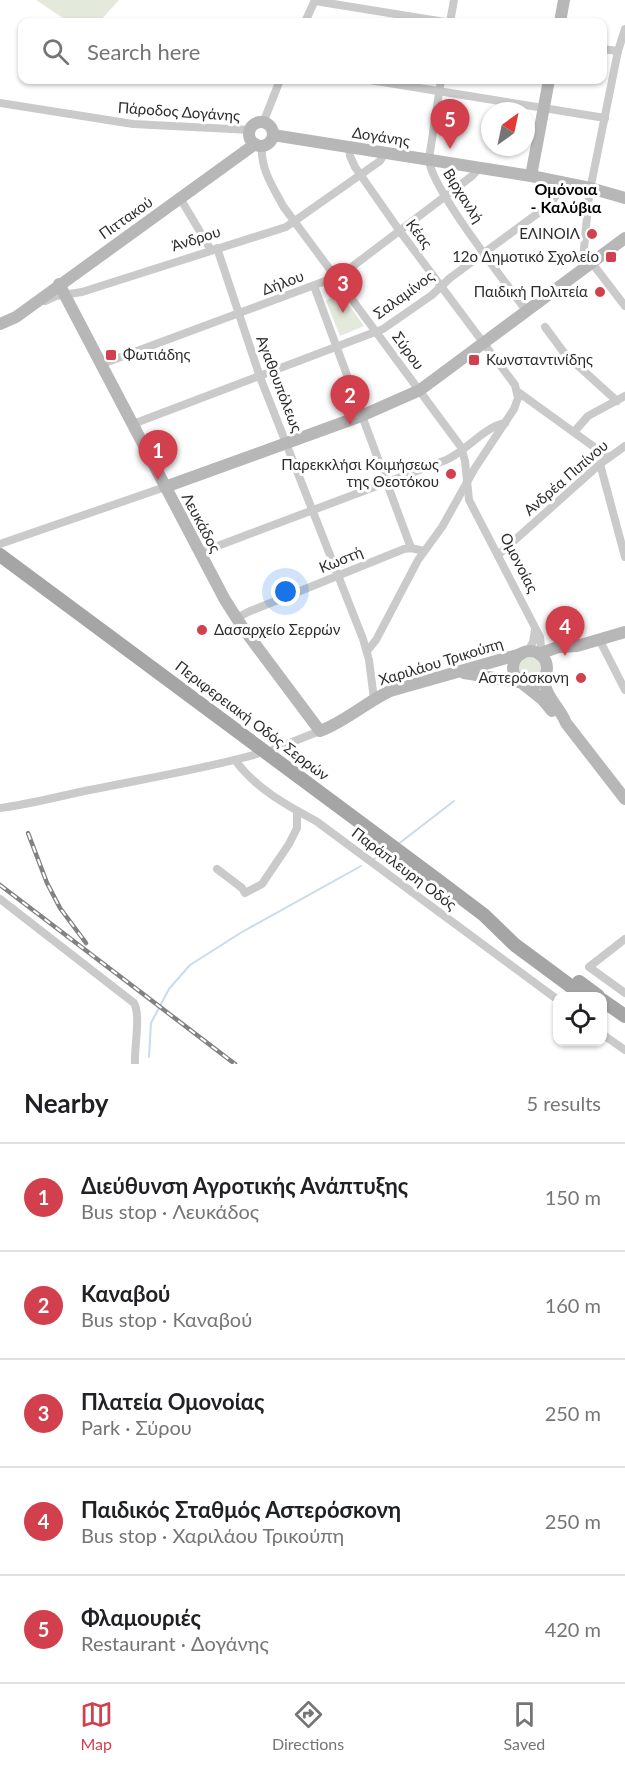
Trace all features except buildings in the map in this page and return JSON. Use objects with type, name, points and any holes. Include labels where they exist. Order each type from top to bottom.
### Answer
[{"type":"main road","name":"Περιφερειακή Οδός Σερρών","points":[[5,559],[484,915],[520,937],[593,992]]},
{"type":"main road","name":"Περιφερειακή Οδός Σερρών","points":[[484,915],[515,945],[579,992]]},
{"type":"main road","points":[[607,1003],[625,1017]]},
{"type":"main road","points":[[607,1013],[625,1027]]},
{"type":"street","points":[[307,18],[315,0],[421,18]]},
{"type":"street","points":[[451,18],[454,0]]},
{"type":"street","points":[[561,18],[564,0]]},
{"type":"street","points":[[625,29],[618,51],[590,188],[587,266],[625,306]]},
{"type":"street","points":[[607,50],[618,51]]},
{"type":"street","points":[[263,123],[278,84]]},
{"type":"street","points":[[395,84],[605,118]]},
{"type":"street","name":"Βιρχανλή","points":[[440,84],[429,159],[431,170],[484,253],[527,312]]},
{"type":"street","points":[[531,176],[548,84]]},
{"type":"street","name":"Πάροδος Δογάνης","points":[[0,103],[133,124],[250,130]]},
{"type":"street","points":[[263,123],[271,128],[273,135],[270,142],[259,145],[250,137],[250,130],[255,124],[263,123]]},
{"type":"street","name":"Δογάνης","points":[[273,135],[531,176],[625,198]]},
{"type":"street","name":"Πιττακού","points":[[0,324],[62,289],[180,198],[259,145]]},
{"type":"street","name":"Σύρου","points":[[259,145],[267,176],[294,222],[377,331],[463,451],[466,485]]},
{"type":"street","name":"Κέας","points":[[349,147],[351,159],[399,231],[518,392]]},
{"type":"street","name":"Άνδρου","points":[[62,289],[82,292],[282,229],[380,161],[385,153]]},
{"type":"street","name":"Δήλου","points":[[102,364],[336,277],[446,196],[480,167]]},
{"type":"street","name":"Σαλαμίνος","points":[[133,424],[377,331],[551,204],[561,182]]},
{"type":"street","name":"Αγαθουπόλεως","points":[[180,198],[214,249],[260,377],[367,651],[374,699]]},
{"type":"street","points":[[0,544],[361,416],[420,390],[625,238]]},
{"type":"street","points":[[314,286],[411,548],[424,551]]},
{"type":"street","name":"Λευκάδος","points":[[62,289],[199,553],[237,618],[320,731]]},
{"type":"street","points":[[544,327],[565,354],[621,398],[588,416],[574,432]]},
{"type":"street","points":[[367,651],[376,640],[424,551],[442,527],[505,423],[516,404],[518,392],[608,457]]},
{"type":"street","points":[[199,553],[446,460],[463,451],[494,427],[505,423]]},
{"type":"street","name":"Ανδρέα Πιπίνου","points":[[498,555],[608,457],[625,446]]},
{"type":"street","points":[[600,464],[625,557]]},
{"type":"street","name":"Ομονοίας","points":[[466,485],[470,503],[541,642],[540,649],[531,653]]},
{"type":"street","name":"Κωστή","points":[[237,618],[411,548]]},
{"type":"street","points":[[536,630],[549,641],[570,646]]},
{"type":"street","name":"Χαριλάου Τρικούπη","points":[[274,749],[346,720],[374,699],[399,688],[531,653],[625,632]]},
{"type":"street","points":[[599,639],[625,690]]},
{"type":"street","points":[[459,673],[528,686],[538,684],[556,656],[570,646]]},
{"type":"street","points":[[566,723],[561,711],[545,688],[546,663],[531,653],[514,662],[513,673],[521,683],[566,723],[625,799]]},
{"type":"street","points":[[0,808],[257,754]]},
{"type":"street","name":"Παράπλευρη Οδός","points":[[235,760],[253,782],[316,821],[553,996]]},
{"type":"street","points":[[217,869],[242,888],[245,893],[262,884],[297,828],[297,811]]},
{"type":"street","points":[[0,899],[134,1003],[138,1010],[134,1044],[135,1064]]},
{"type":"street","points":[[625,939],[589,967],[625,993]]},
{"type":"street","points":[[607,1037],[625,1050]]},
{"type":"shaded area","points":[[36,0],[119,0],[103,18],[63,18]]},
{"type":"shaded area","points":[[339,291],[364,326],[340,336],[326,301]]},
{"type":"shaded area","points":[[530,656],[535,657],[541,663],[541,673],[535,679],[530,680],[525,679],[519,673],[518,668],[519,663],[525,657]]},
{"type":"waterway","points":[[397,845],[454,801]]},
{"type":"waterway","points":[[374,859],[384,852]]},
{"type":"waterway","points":[[149,1057],[151,1023],[169,989],[190,965],[242,932],[361,866]]},
{"type":"railway","points":[[28,833],[47,883],[60,908],[86,943]]},
{"type":"railway","points":[[0,885],[235,1064]]},
{"type":"place","name":"Φλαμουριές","points":[[450,149]]},
{"type":"place","name":"ΕΛΙΝΟΙΛ","points":[[592,234]]},
{"type":"place","name":"12ο Δημοτικό Σχολείο","points":[[611,257]]},
{"type":"place","name":"Παιδική Πολιτεία","points":[[600,292]]},
{"type":"place","name":"Πλατεία Ομονοίας","points":[[343,313]]},
{"type":"place","name":"Φωτιάδης","points":[[111,355]]},
{"type":"place","name":"Κωνσταντινίδης","points":[[474,360]]},
{"type":"place","name":"Καναβού","points":[[350,425]]},
{"type":"place","name":"Παρεκκλήσι Κοιμήσεως της Θεοτόκου","points":[[451,474]]},
{"type":"place","name":"Διεύθυνση Αγροτικής Ανάπτυξης","points":[[158,480]]},
{"type":"place","name":"Δασαρχείο Σερρών","points":[[202,630]]},
{"type":"place","name":"Παιδικός Σταθμός Αστερόσκονη","points":[[565,656]]},
{"type":"place","name":"Αστερόσκονη","points":[[581,678]]},
{"type":"district","name":"Ομόνοια - Καλύβια","points":[[566,198]]}]
